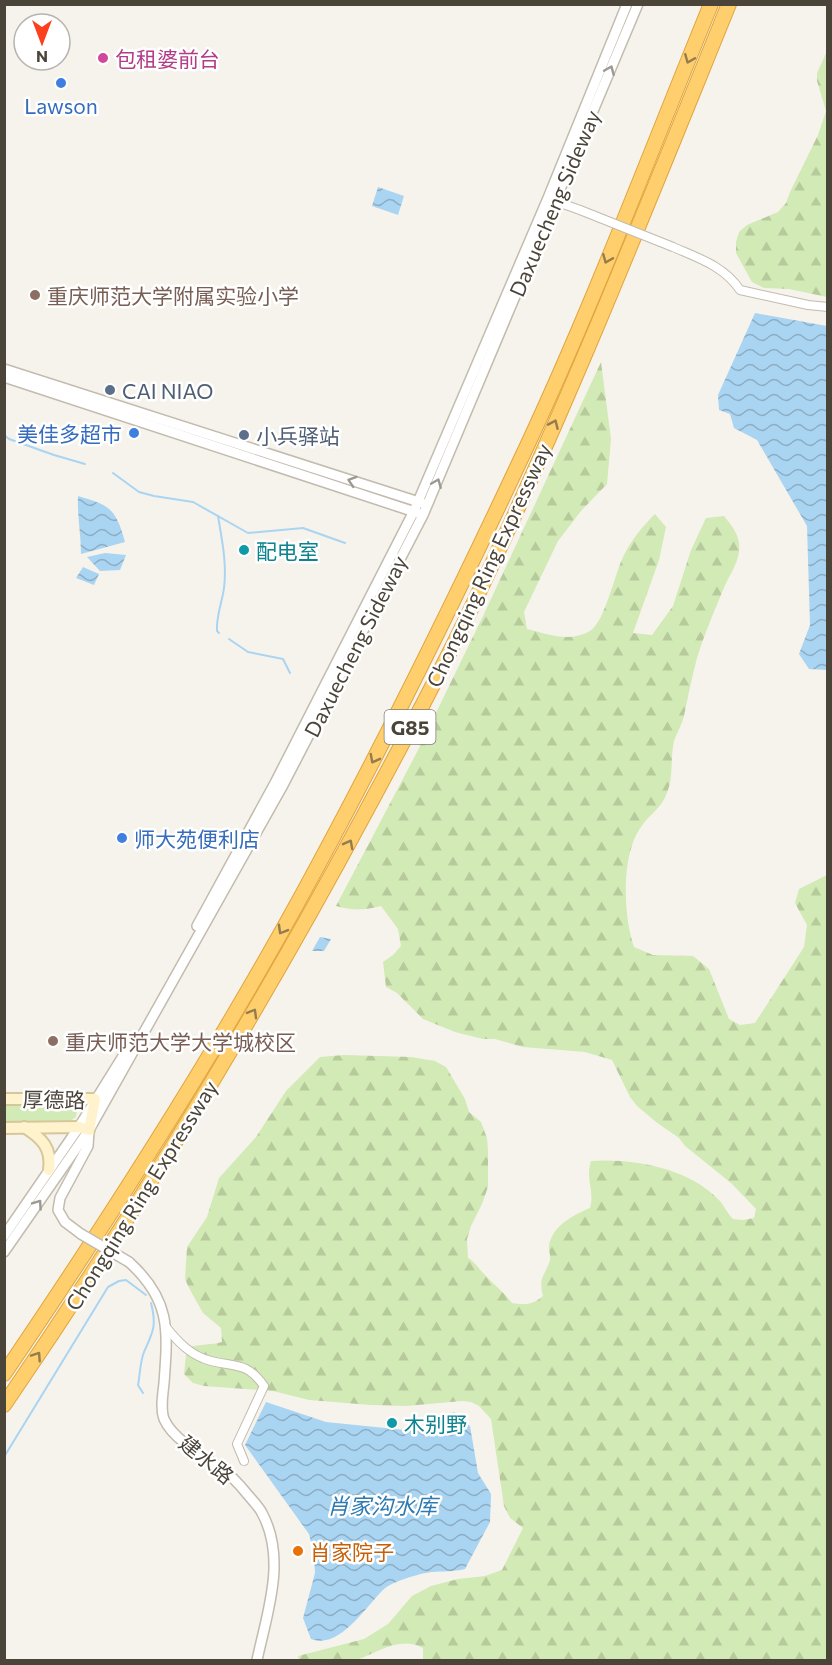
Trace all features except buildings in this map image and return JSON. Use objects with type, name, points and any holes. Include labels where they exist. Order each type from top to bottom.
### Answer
[{"type":"highway","name":"Chongqing Ring Expressway","points":[[4,1374],[65,1284],[200,1072],[302,895],[379,751],[521,459],[588,306],[711,4]]},
{"type":"highway","name":"Chongqing Ring Expressway","points":[[4,1405],[80,1294],[214,1080],[317,903],[401,747],[470,612],[536,465],[603,313],[729,4]]},
{"type":"main road","name":"厚德路","points":[[4,1099],[95,1099],[84,1128],[23,1126],[4,1128]]},
{"type":"main road","points":[[23,1126],[36,1134],[48,1147],[51,1160],[49,1170]]},
{"type":"street","name":"Daxuecheng Sideway","points":[[551,199],[627,4]]},
{"type":"street","name":"Daxuecheng Sideway","points":[[4,1252],[84,1128],[283,785],[421,508],[551,199],[638,4]]},
{"type":"street","points":[[551,199],[673,247],[718,268],[733,280],[740,290],[808,305],[828,307]]},
{"type":"street","points":[[4,369],[421,508]]},
{"type":"street","points":[[4,377],[421,508]]},
{"type":"street","name":"Daxuecheng Sideway","points":[[95,1099],[144,1024],[421,508]]},
{"type":"street","name":"Daxuecheng Sideway","points":[[4,1236],[49,1170],[84,1128]]},
{"type":"street","name":"建水路","points":[[84,1128],[88,1146],[60,1198],[58,1210],[65,1222],[129,1262],[146,1277],[163,1309],[166,1327],[163,1417],[167,1425],[197,1453],[225,1471],[240,1486],[262,1512],[270,1533],[275,1562],[272,1589],[256,1660]]},
{"type":"street","points":[[166,1327],[178,1342],[192,1353],[210,1361],[246,1367],[258,1377],[264,1386],[237,1444],[244,1461]]},
{"type":"green space","points":[[827,51],[827,297],[789,289],[764,288],[752,282],[736,253],[736,242],[739,232],[747,225],[778,212],[786,203],[818,135],[826,111],[817,81],[817,73]]},
{"type":"green space","points":[[601,362],[611,439],[607,484],[581,511],[558,541],[524,612],[527,629],[567,637],[582,635],[590,631],[600,618],[627,549],[655,514],[666,527],[659,560],[633,633],[652,635],[673,606],[691,550],[706,518],[724,516],[736,532],[739,542],[736,562],[697,658],[684,716],[674,741],[668,789],[661,804],[641,827],[630,853],[626,903],[634,947],[653,955],[693,956],[709,969],[729,1019],[740,1025],[755,1023],[804,947],[807,925],[795,903],[799,889],[827,875],[827,1660],[423,1660],[423,1648],[406,1643],[389,1646],[351,1661],[299,1660],[298,1656],[364,1639],[388,1624],[412,1596],[431,1586],[458,1579],[485,1576],[502,1570],[523,1528],[510,1518],[504,1506],[491,1419],[479,1406],[471,1402],[406,1406],[309,1400],[273,1391],[204,1386],[193,1383],[184,1374],[189,1347],[222,1342],[221,1328],[203,1313],[185,1279],[187,1247],[207,1217],[219,1178],[256,1137],[286,1091],[320,1057],[344,1055],[411,1057],[435,1061],[446,1067],[465,1099],[469,1112],[481,1122],[487,1138],[488,1187],[467,1239],[468,1258],[512,1303],[529,1304],[543,1296],[542,1280],[550,1260],[549,1246],[554,1233],[570,1218],[590,1208],[589,1168],[591,1161],[624,1161],[660,1167],[707,1189],[721,1202],[733,1219],[754,1218],[756,1209],[731,1183],[685,1146],[679,1138],[637,1106],[630,1097],[612,1060],[585,1052],[523,1047],[495,1039],[483,1039],[455,1032],[423,1019],[397,993],[386,987],[383,962],[401,946],[398,929],[381,906],[348,909],[336,906],[416,754]]},
{"type":"green space","points":[[5,1104],[72,1106],[77,1109],[76,1117],[69,1122],[5,1122]]},
{"type":"water","points":[[378,187],[404,196],[398,215],[372,206]]},
{"type":"water","points":[[755,313],[827,326],[827,670],[809,669],[799,654],[810,625],[807,526],[757,440],[734,428],[730,414],[719,410],[718,395]]},
{"type":"water","points":[[78,496],[98,502],[110,510],[115,515],[125,542],[81,554]]},
{"type":"water","points":[[105,553],[126,555],[120,570],[100,571],[87,557]]},
{"type":"water","points":[[83,567],[99,574],[94,585],[76,578]]},
{"type":"water","points":[[320,937],[331,939],[324,951],[312,951]]},
{"type":"water","name":"肖家沟水库","points":[[266,1402],[326,1422],[415,1431],[454,1412],[470,1426],[478,1473],[491,1494],[490,1522],[465,1569],[406,1578],[384,1589],[342,1632],[322,1641],[311,1639],[303,1618],[315,1573],[314,1554],[309,1534],[245,1445]]},
{"type":"waterway","points":[[4,435],[9,439],[85,464]]},
{"type":"waterway","points":[[113,473],[139,492],[193,502],[248,533],[303,528],[345,543]]},
{"type":"waterway","points":[[218,516],[225,570],[224,588],[217,620],[219,633]]},
{"type":"waterway","points":[[229,639],[248,652],[283,659],[290,673]]},
{"type":"waterway","points":[[4,1457],[108,1287],[126,1280],[146,1295]]},
{"type":"waterway","points":[[143,1393],[138,1385],[143,1356],[153,1329],[154,1318],[151,1303]]},
{"type":"place","name":"包租婆前台","points":[[103,58]]},
{"type":"place","name":"Lawson","points":[[61,83]]},
{"type":"place","name":"重庆师范大学附属实验小学","points":[[35,295]]},
{"type":"place","name":"CAI NIAO","points":[[110,390]]},
{"type":"place","name":"美佳多超市","points":[[134,433]]},
{"type":"place","name":"小兵驿站","points":[[244,435]]},
{"type":"place","name":"配电室","points":[[244,550]]},
{"type":"place","name":"师大苑便利店","points":[[122,838]]},
{"type":"place","name":"重庆师范大学大学城校区","points":[[53,1041]]},
{"type":"place","name":"木别野","points":[[392,1423]]},
{"type":"place","name":"肖家院子","points":[[298,1551]]}]
